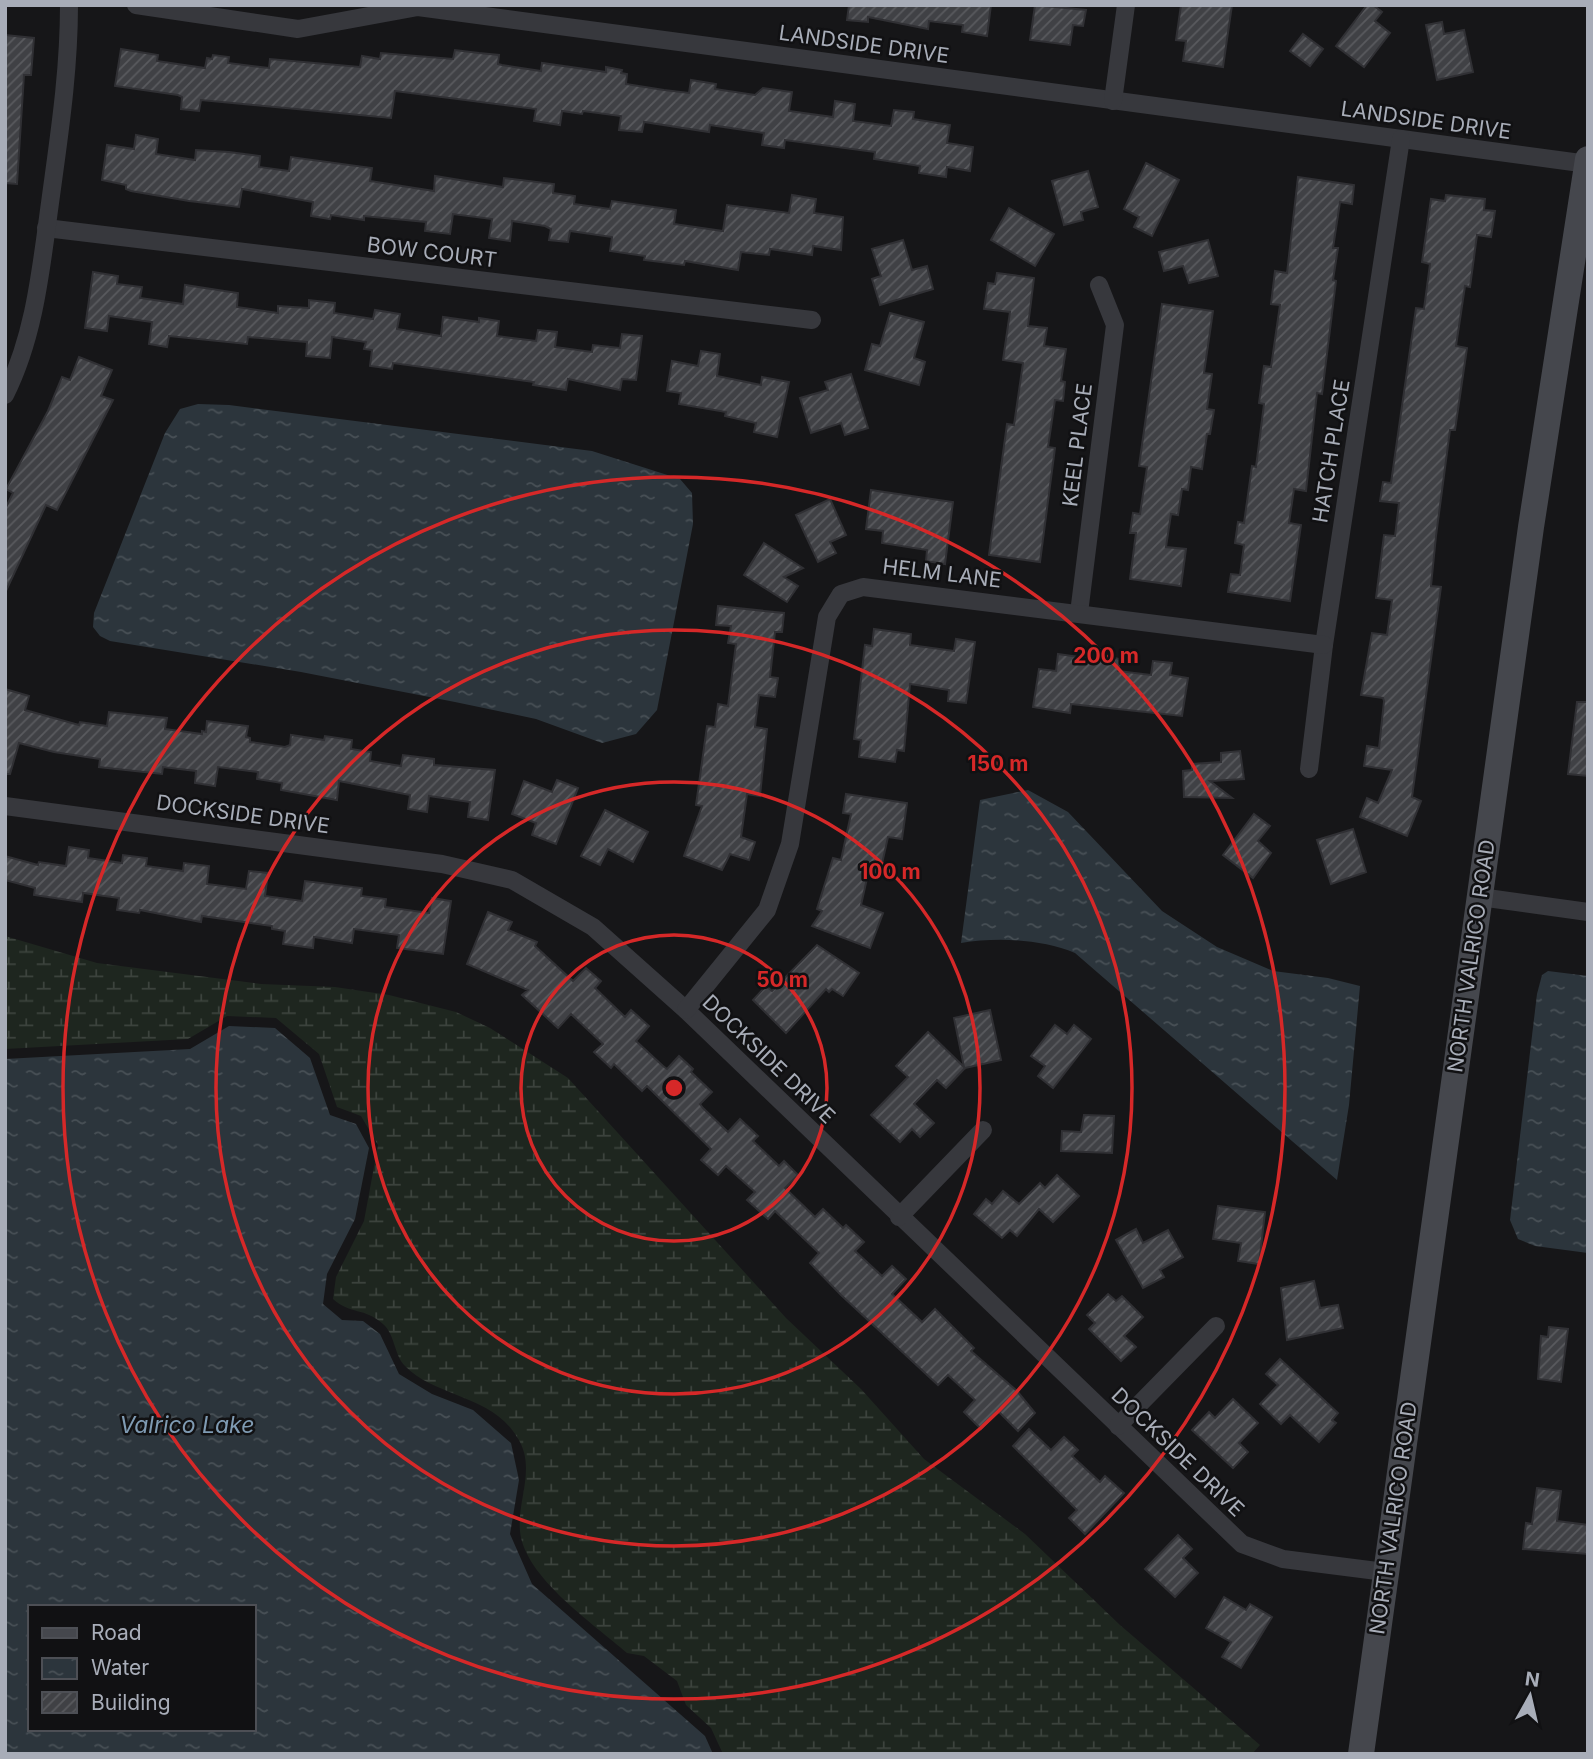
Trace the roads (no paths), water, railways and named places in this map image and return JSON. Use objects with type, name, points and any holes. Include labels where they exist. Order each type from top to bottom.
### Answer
[{"type":"street","points":[[5,395],[15,376],[34,314],[69,65],[69,5]]},
{"type":"street","name":"LANDSIDE DRIVE","points":[[136,5],[298,29],[418,6],[1588,163]]},
{"type":"street","points":[[1113,101],[1126,5]]},
{"type":"street","name":"HATCH PLACE","points":[[1309,769],[1324,645],[1401,139]]},
{"type":"street","name":"NORTH VALRICO ROAD","points":[[1361,1754],[1531,527],[1588,163]]},
{"type":"street","name":"BOW COURT","points":[[46,228],[813,320]]},
{"type":"street","name":"KEEL PLACE","points":[[1079,612],[1115,325],[1098,285]]},
{"type":"street","name":"HELM LANE","points":[[686,1010],[767,910],[790,844],[827,617],[841,594],[863,587],[1079,612],[1324,645]]},
{"type":"street","name":"DOCKSIDE DRIVE","points":[[5,806],[442,864],[512,880],[593,927],[686,1010],[1242,1544],[1283,1559],[1385,1572]]},
{"type":"street","points":[[1480,897],[1588,912]]},
{"type":"street","points":[[899,1217],[983,1130]]},
{"type":"street","points":[[1118,1426],[1216,1326]]},
{"type":"water","points":[[198,404],[229,405],[592,451],[680,479],[692,493],[693,524],[657,710],[636,734],[602,743],[536,719],[301,672],[110,641],[100,636],[93,627],[94,613],[165,433],[180,409]]},
{"type":"water","points":[[1028,790],[1068,812],[1162,911],[1217,947],[1273,971],[1328,978],[1360,986],[1349,1105],[1337,1180],[1075,953],[1019,940],[961,943],[980,800]]},
{"type":"water","points":[[1548,971],[1588,976],[1588,1253],[1535,1246],[1518,1239],[1510,1220],[1537,994],[1542,975]]},
{"type":"water","name":"Valrico Lake","points":[[229,1026],[275,1028],[310,1058],[330,1115],[356,1124],[369,1148],[355,1219],[327,1274],[323,1304],[342,1320],[363,1321],[380,1334],[399,1374],[432,1394],[473,1410],[511,1443],[519,1480],[510,1534],[532,1584],[705,1736],[713,1754],[5,1754],[5,1059],[190,1049]]}]
